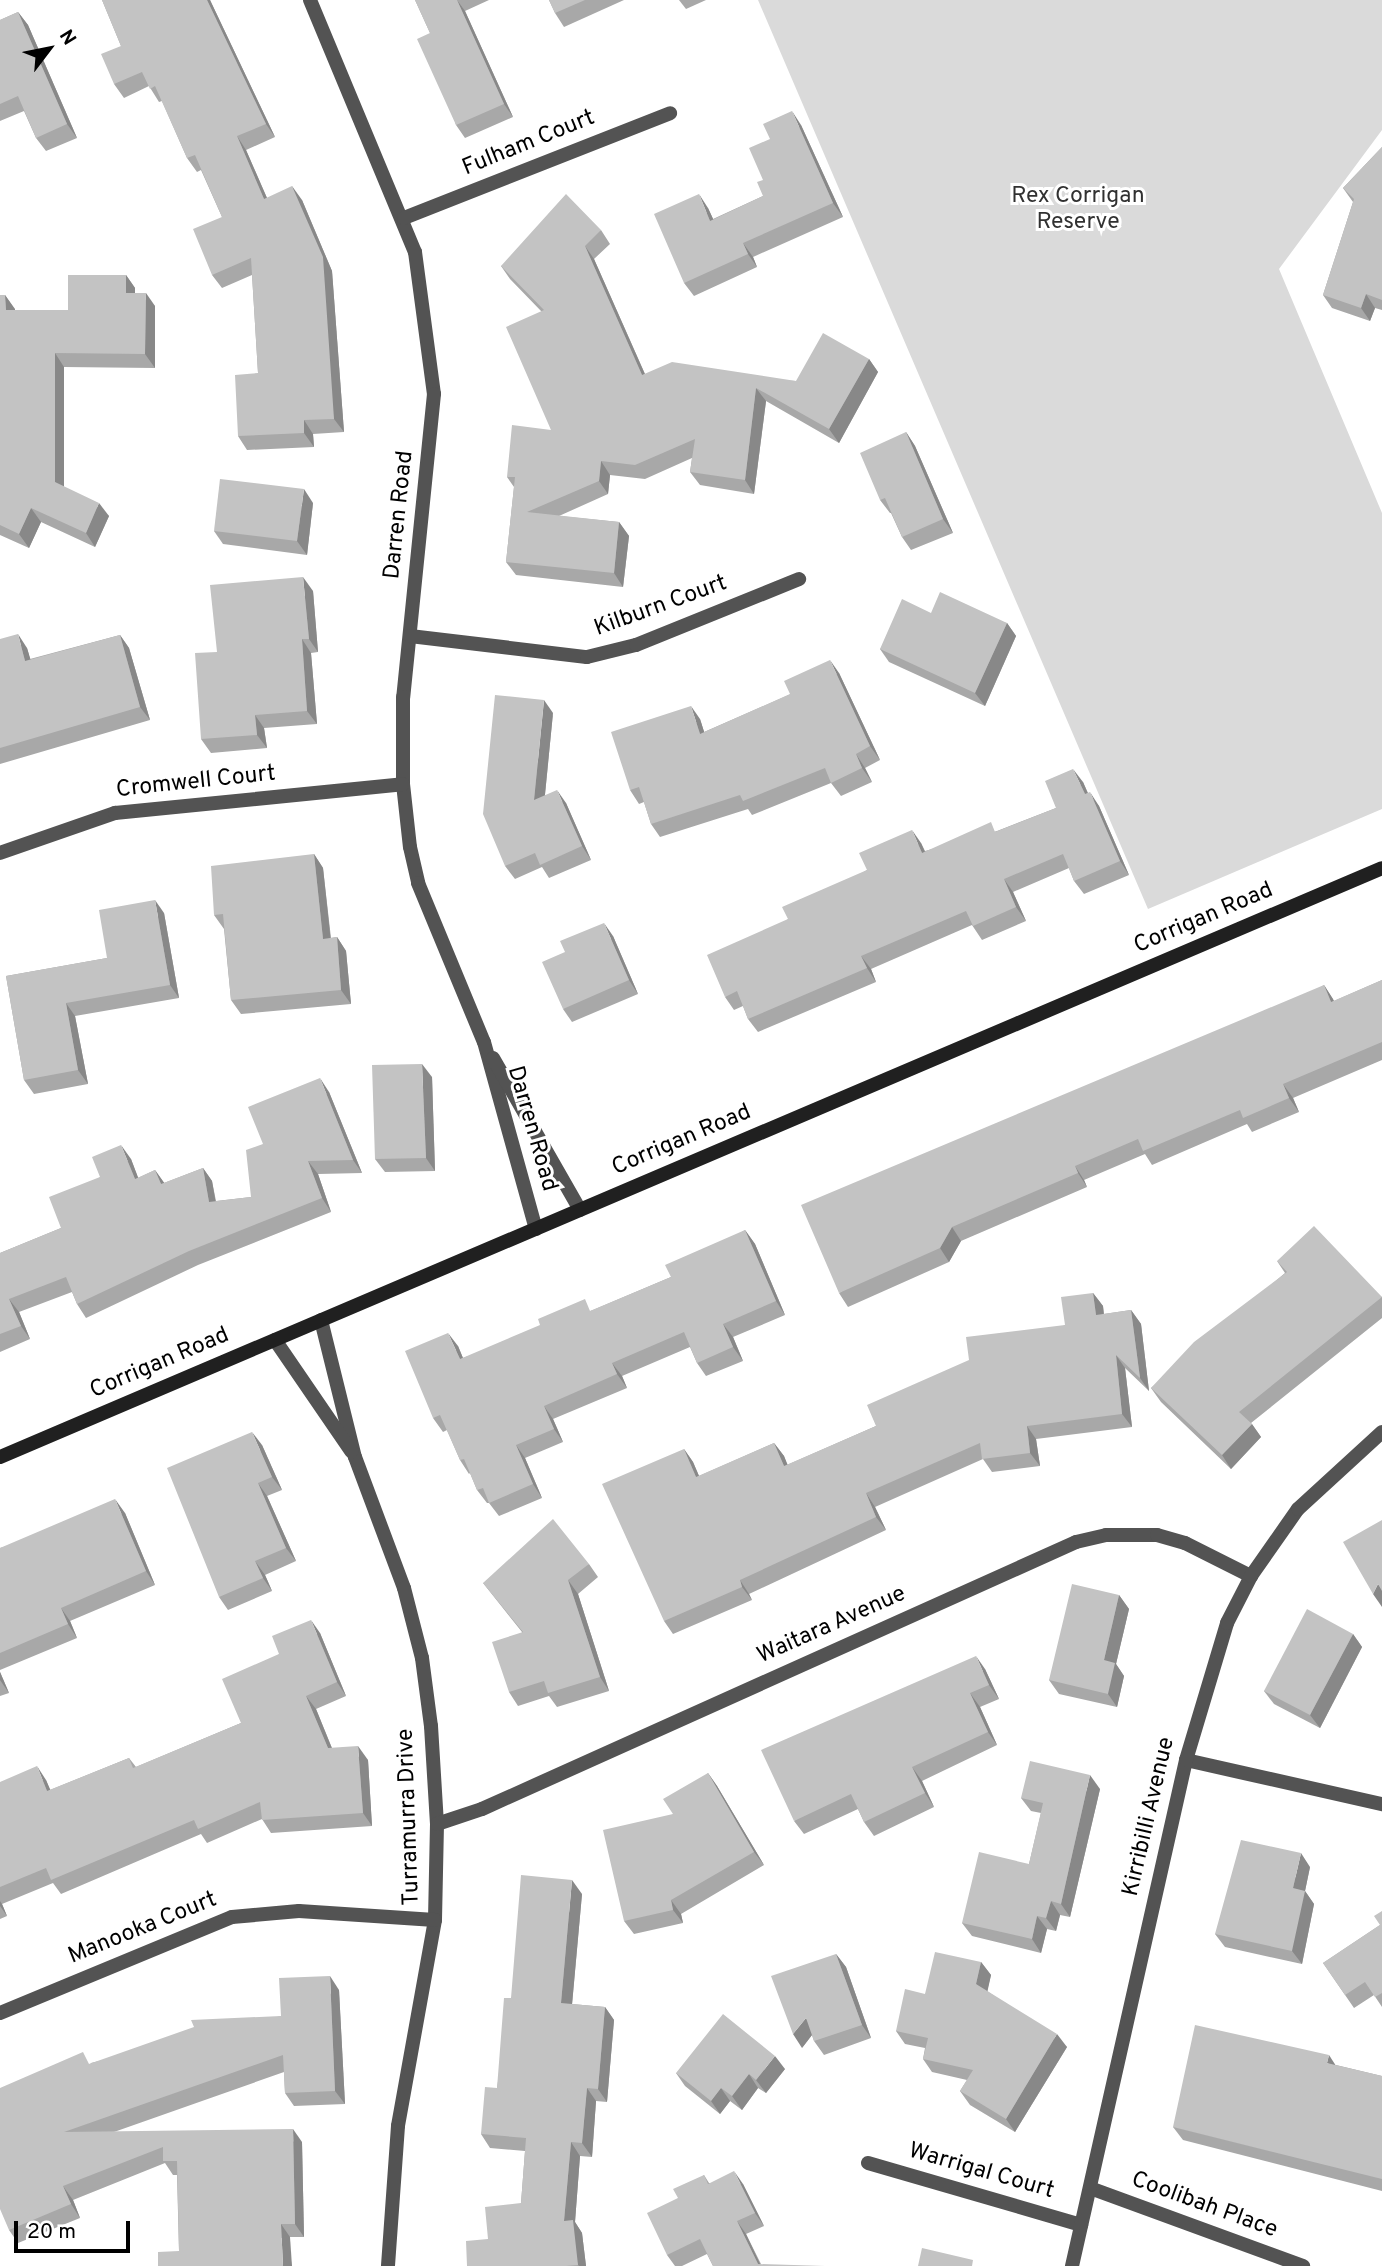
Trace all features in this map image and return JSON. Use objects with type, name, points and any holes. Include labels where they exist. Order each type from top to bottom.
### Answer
[{"type":"main road","name":"Corrigan Road","points":[[0,1457],[1382,868]]},
{"type":"street","name":"Darren Road","points":[[310,0],[404,218],[427,322],[434,394],[403,697],[403,785],[418,883],[484,1042],[536,1229]]},
{"type":"street","name":"Fulham Court","points":[[404,218],[670,113]]},
{"type":"street","name":"Kilburn Court","points":[[410,636],[587,657],[636,645],[799,579]]},
{"type":"street","name":"Cromwell Court","points":[[0,853],[115,813],[403,785]]},
{"type":"street","name":"Darren Road","points":[[484,1042],[580,1210]]},
{"type":"street","name":"Turramurra Drive","points":[[321,1320],[355,1457],[394,1555],[422,1658],[437,1824],[435,1920],[398,2126],[388,2266]]},
{"type":"street","name":"Turramurra Drive","points":[[275,1340],[355,1457]]},
{"type":"street","name":"Kirribilli Avenue","points":[[1072,2266],[1204,1687],[1251,1576],[1298,1508],[1382,1432]]},
{"type":"street","name":"Waitara Avenue","points":[[437,1824],[481,1809],[1076,1542],[1105,1535],[1157,1535],[1185,1543],[1251,1576]]},
{"type":"street","points":[[1186,1760],[1382,1804]]},
{"type":"street","name":"Manooka Court","points":[[0,2013],[232,1917],[299,1911],[435,1920]]},
{"type":"street","name":"Warrigal Court","points":[[868,2164],[1081,2225]]},
{"type":"street","name":"Coolibah Place","points":[[1090,2188],[1303,2266]]},
{"type":"green space","name":"Rex Corrigan Reserve","points":[[758,0],[1382,0],[1382,130],[1279,269],[1382,513],[1382,809],[1148,909]]},
{"type":"building","points":[[102,0],[207,0],[266,124],[237,136],[264,199],[292,186],[323,257],[334,419],[304,420],[304,433],[238,436],[235,375],[258,373],[251,258],[212,275],[193,229],[222,217],[195,155],[187,158],[155,86],[150,89],[142,72],[114,84],[101,54],[121,46]]},
{"type":"building","points":[[415,0],[457,0],[504,104],[456,125],[417,39],[430,33]]},
{"type":"building","points":[[549,0],[585,0],[555,13]]},
{"type":"building","points":[[18,12],[67,124],[36,138],[18,96],[0,104],[0,20]]},
{"type":"building","points":[[792,111],[833,203],[743,243],[748,254],[684,283],[654,214],[699,194],[710,221],[763,196],[757,182],[763,180],[749,148],[770,139],[763,124]]},
{"type":"building","points":[[1382,147],[1382,300],[1366,294],[1361,308],[1323,295],[1354,199],[1343,188]]},
{"type":"building","points":[[566,194],[601,230],[585,246],[642,375],[672,362],[796,381],[823,333],[869,359],[829,429],[756,388],[745,480],[690,472],[695,439],[635,465],[601,461],[599,481],[527,512],[619,522],[614,573],[506,562],[515,477],[507,477],[512,425],[551,430],[506,327],[544,310],[501,266]]},
{"type":"building","points":[[68,275],[126,275],[126,293],[146,293],[145,354],[55,353],[55,482],[99,503],[86,533],[31,508],[19,534],[0,525],[0,295],[5,295],[6,310],[68,310]]},
{"type":"building","points":[[906,432],[943,519],[902,537],[885,498],[880,500],[860,453]]},
{"type":"building","points":[[220,479],[304,489],[297,541],[214,531]]},
{"type":"building","points":[[303,577],[309,639],[302,639],[307,711],[255,715],[257,735],[201,739],[195,653],[217,652],[210,585]]},
{"type":"building","points":[[940,592],[1007,623],[975,693],[880,649],[902,599],[931,613]]},
{"type":"building","points":[[18,634],[25,661],[120,635],[140,707],[0,748],[0,639]]},
{"type":"building","points":[[830,660],[870,746],[856,754],[862,768],[831,783],[825,768],[743,801],[740,795],[651,824],[639,787],[630,790],[611,732],[691,706],[700,734],[790,694],[784,681]]},
{"type":"building","points":[[495,695],[544,700],[534,800],[557,790],[582,846],[540,865],[535,853],[505,866],[483,814]]},
{"type":"building","points":[[1073,769],[1085,794],[1090,792],[1120,861],[1074,881],[1063,854],[1004,879],[1016,907],[973,926],[966,911],[861,956],[867,968],[748,1019],[737,991],[725,997],[707,955],[788,919],[782,907],[867,870],[859,853],[912,830],[922,853],[991,822],[995,832],[1056,808],[1045,781]]},
{"type":"building","points":[[314,854],[323,939],[337,937],[341,990],[231,1000],[223,914],[214,915],[211,866]]},
{"type":"building","points":[[155,900],[170,985],[66,1003],[78,1070],[24,1080],[6,976],[107,958],[99,910]]},
{"type":"building","points":[[604,923],[629,980],[563,1009],[542,962],[565,952],[560,941]]},
{"type":"building","points":[[1382,980],[1382,1042],[1283,1084],[1289,1098],[1243,1118],[1240,1110],[1143,1151],[1138,1139],[1075,1166],[1078,1173],[952,1227],[940,1248],[839,1293],[801,1205],[1324,985],[1331,1002]]},
{"type":"building","points":[[422,1064],[426,1158],[375,1159],[372,1065]]},
{"type":"building","points":[[320,1078],[353,1160],[308,1161],[322,1198],[189,1251],[77,1304],[66,1277],[9,1299],[21,1326],[0,1334],[0,1253],[61,1228],[49,1197],[100,1177],[92,1157],[121,1145],[135,1179],[155,1170],[161,1184],[203,1168],[209,1202],[251,1197],[246,1150],[263,1144],[248,1107]]},
{"type":"building","points":[[1314,1226],[1382,1297],[1239,1412],[1252,1424],[1222,1455],[1151,1388],[1194,1342],[1287,1272],[1277,1261]]},
{"type":"building","points":[[745,1230],[776,1301],[723,1324],[733,1347],[697,1363],[684,1332],[612,1363],[617,1374],[544,1406],[554,1429],[516,1445],[533,1484],[489,1503],[483,1488],[477,1490],[464,1459],[460,1460],[440,1415],[433,1418],[405,1351],[448,1333],[460,1359],[540,1325],[538,1319],[585,1299],[590,1311],[671,1277],[665,1265]]},
{"type":"building","points":[[1093,1293],[1096,1315],[1131,1310],[1140,1378],[1116,1355],[1122,1414],[1027,1426],[1030,1453],[982,1459],[980,1443],[866,1493],[876,1517],[740,1580],[742,1587],[664,1621],[602,1484],[684,1449],[696,1477],[774,1443],[784,1466],[876,1426],[867,1405],[969,1360],[966,1337],[1065,1325],[1061,1297]]},
{"type":"building","points":[[252,1432],[272,1477],[258,1483],[286,1548],[255,1561],[263,1578],[219,1597],[167,1468]]},
{"type":"building","points":[[115,1499],[146,1571],[61,1608],[68,1624],[0,1653],[0,1548]]},
{"type":"building","points":[[553,1519],[589,1564],[568,1580],[600,1677],[548,1693],[544,1681],[509,1692],[492,1642],[523,1632],[483,1583]]},
{"type":"building","points":[[1382,1520],[1382,1591],[1378,1584],[1373,1594],[1343,1542]]},
{"type":"building","points":[[1072,1584],[1119,1595],[1104,1660],[1115,1663],[1108,1694],[1049,1680]]},
{"type":"building","points":[[1307,1609],[1353,1634],[1310,1715],[1264,1691]]},
{"type":"building","points":[[311,1620],[337,1682],[306,1696],[328,1748],[358,1746],[363,1813],[262,1820],[260,1802],[198,1829],[194,1820],[51,1880],[46,1868],[0,1887],[0,1782],[37,1766],[47,1791],[129,1758],[133,1768],[241,1723],[222,1679],[279,1654],[272,1636]]},
{"type":"building","points":[[976,1656],[989,1685],[970,1693],[988,1732],[912,1767],[925,1793],[864,1822],[851,1794],[794,1821],[761,1750]]},
{"type":"building","points":[[1030,1761],[1090,1775],[1061,1904],[1051,1901],[1046,1918],[1037,1916],[1032,1939],[962,1923],[979,1852],[1029,1864],[1043,1803],[1021,1798]]},
{"type":"building","points":[[708,1773],[754,1852],[671,1900],[673,1910],[624,1921],[603,1830],[673,1814],[663,1799]]},
{"type":"building","points":[[1241,1840],[1301,1853],[1293,1888],[1305,1891],[1292,1951],[1215,1934]]},
{"type":"building","points":[[521,1875],[572,1880],[561,2003],[605,2007],[598,2089],[587,2088],[582,2143],[571,2142],[564,2221],[573,2220],[578,2265],[467,2266],[466,2241],[488,2239],[485,2207],[521,2203],[526,2138],[481,2134],[485,2087],[497,2088],[504,1998],[511,1998]]},
{"type":"building","points":[[1382,1911],[1382,1993],[1375,1997],[1365,1982],[1345,1995],[1323,1963],[1380,1925],[1374,1916]]},
{"type":"building","points":[[935,1952],[981,1962],[976,1984],[1057,2034],[1006,2119],[960,2091],[973,2070],[923,2059],[928,2038],[896,2031],[905,1989],[925,1994]]},
{"type":"building","points":[[836,1954],[862,2025],[814,2041],[806,2018],[793,2034],[771,1976]]},
{"type":"building","points":[[330,1976],[335,2091],[285,2093],[283,2055],[64,2132],[293,2129],[295,2224],[281,2224],[283,2266],[158,2266],[158,2252],[179,2251],[177,2161],[163,2161],[163,2147],[63,2186],[71,2204],[9,2230],[0,2209],[0,2088],[83,2052],[89,2064],[194,2027],[191,2020],[281,2016],[279,1978]]},
{"type":"building","points":[[723,2014],[775,2056],[756,2080],[749,2074],[732,2096],[721,2088],[711,2101],[676,2073]]},
{"type":"building","points":[[1195,2025],[1329,2055],[1327,2063],[1382,2076],[1382,2179],[1173,2127]]},
{"type":"building","points":[[734,2171],[755,2213],[737,2221],[758,2264],[825,2266],[713,2266],[700,2239],[667,2255],[647,2213],[678,2198],[673,2189],[704,2175],[708,2184]]},
{"type":"building","points":[[922,2248],[973,2260],[972,2266],[918,2266]]}]
